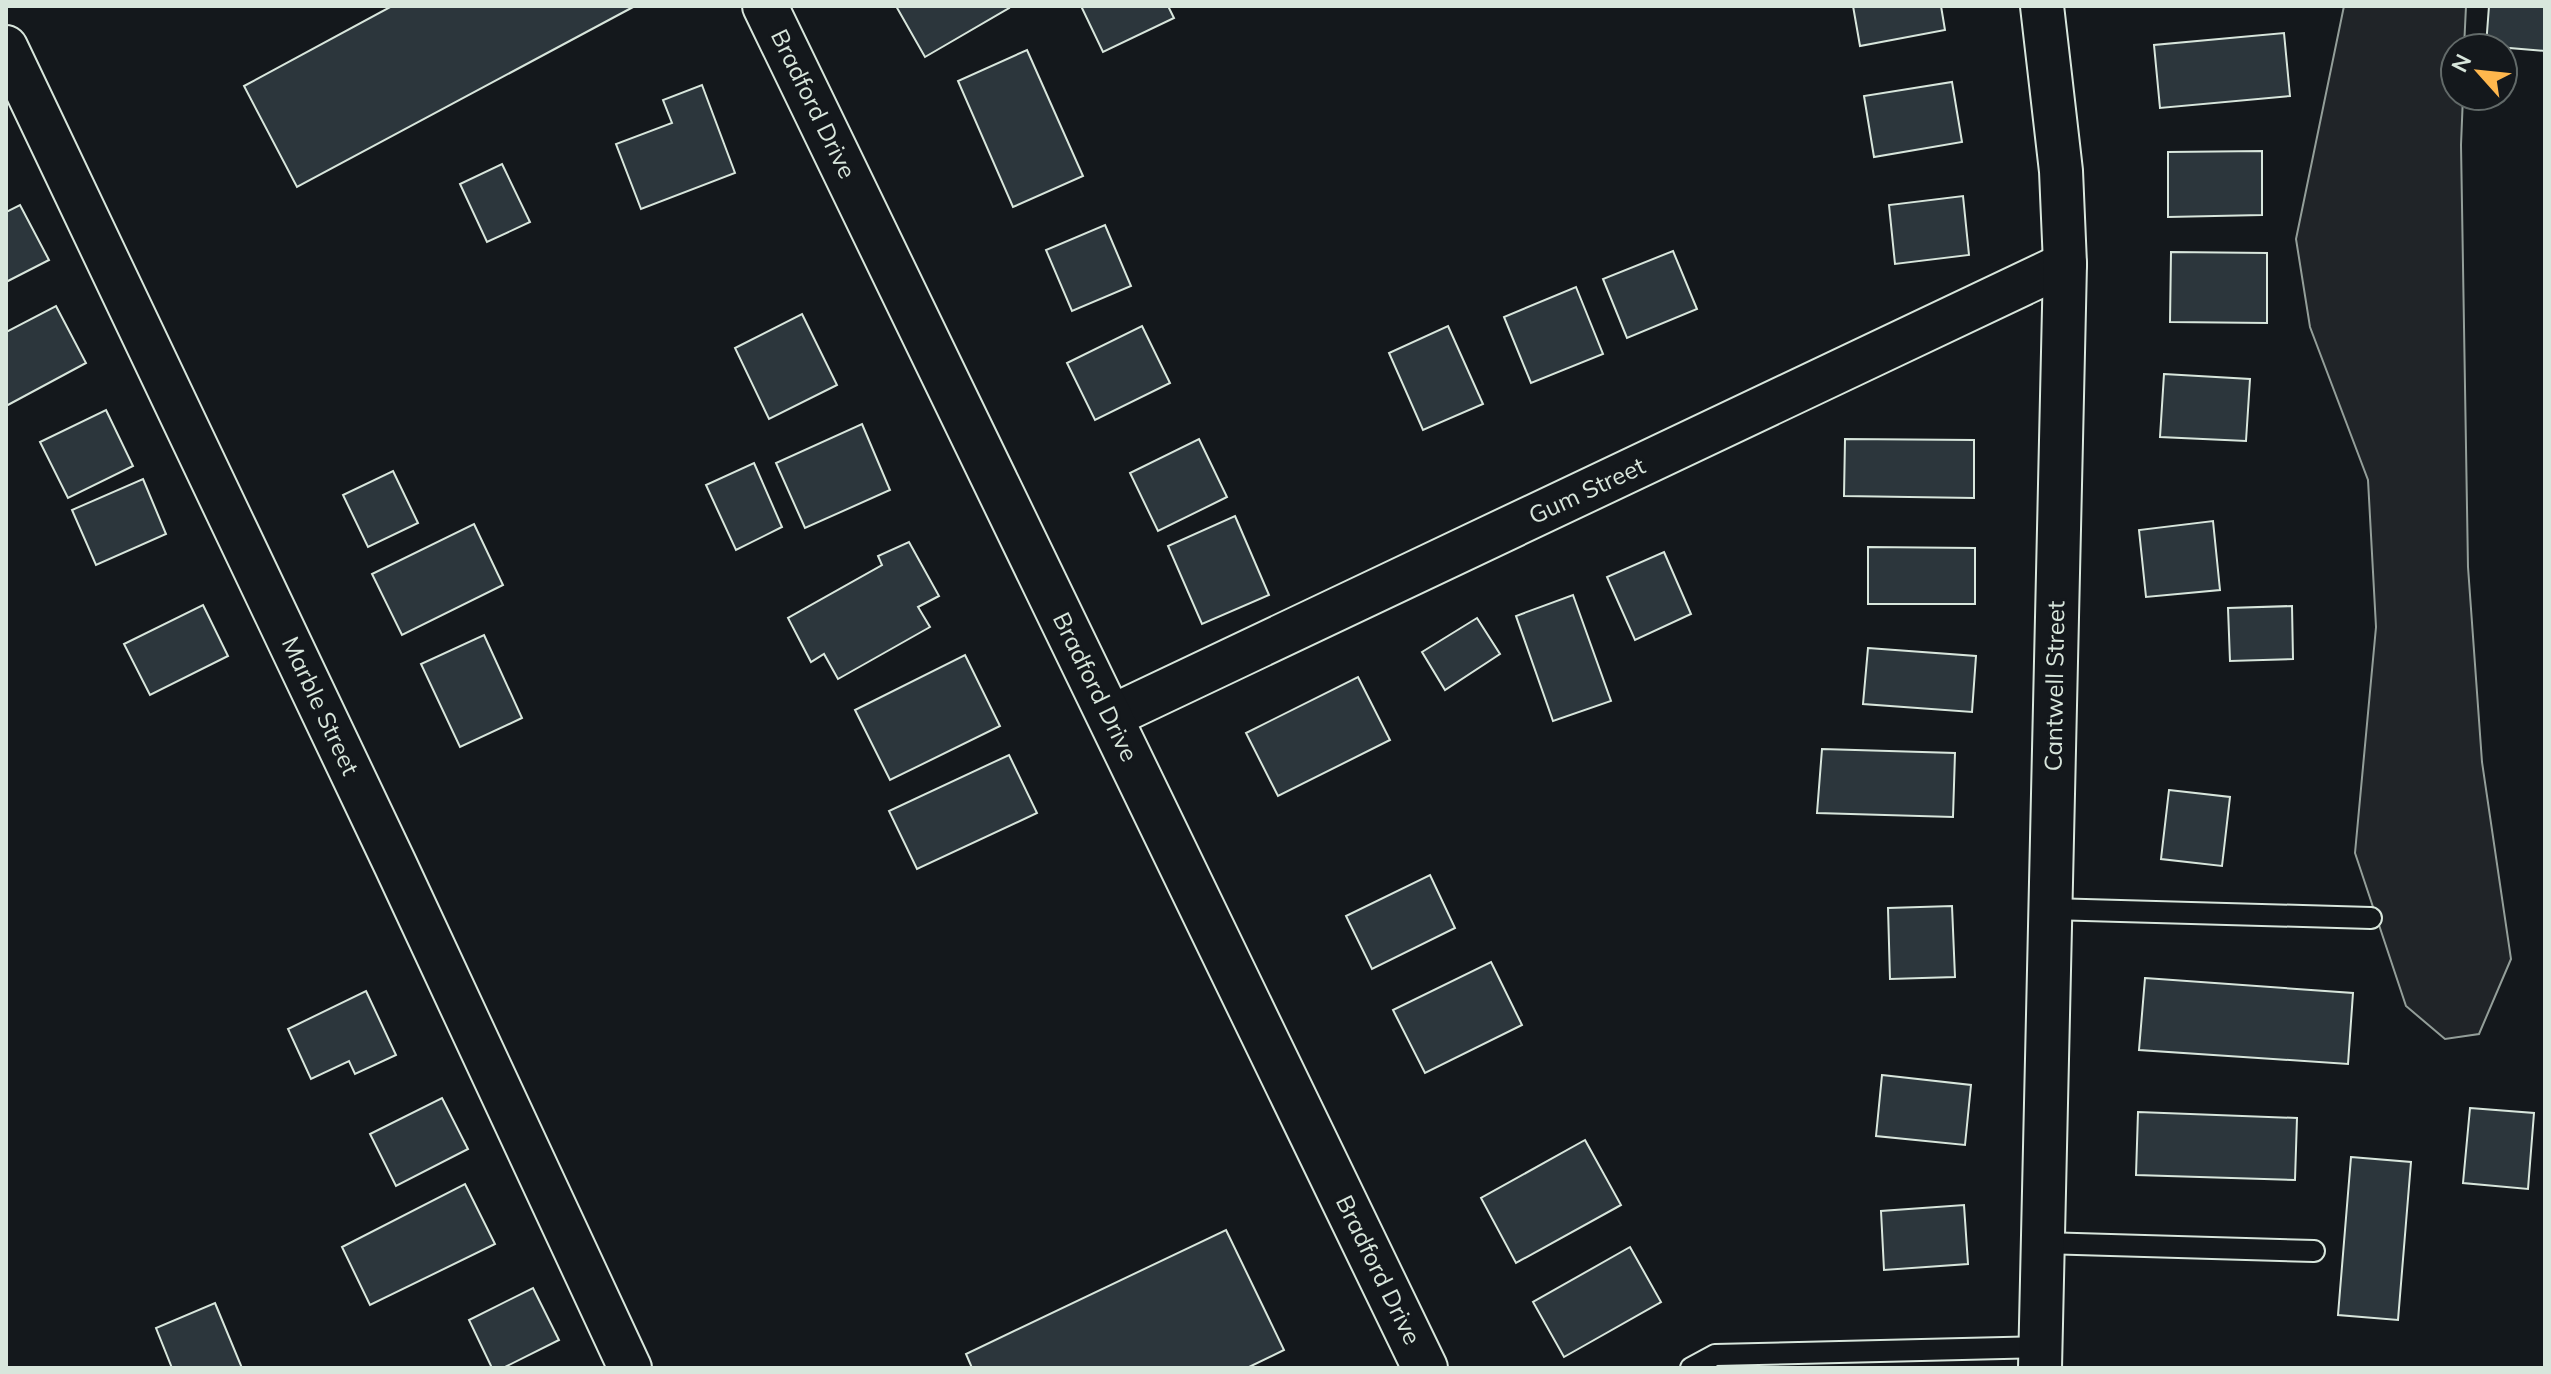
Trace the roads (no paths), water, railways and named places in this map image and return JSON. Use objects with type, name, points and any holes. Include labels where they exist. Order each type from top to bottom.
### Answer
[{"type":"street","name":"Bradford Drive","points":[[765,6],[1425,1368]]},
{"type":"street","name":"Cantwell Street","points":[[2040,1358],[2065,264],[2061,171],[2042,6]]},
{"type":"street","name":"Marble Street","points":[[6,47],[395,864],[625,1366]]},
{"type":"street","name":"Gum Street","points":[[1110,717],[2065,264]]},
{"type":"lane","points":[[2050,909],[2371,918]]},
{"type":"lane","points":[[2043,1243],[2314,1251]]},
{"type":"lane","points":[[1691,1368],[1715,1355],[2040,1358]]}]
